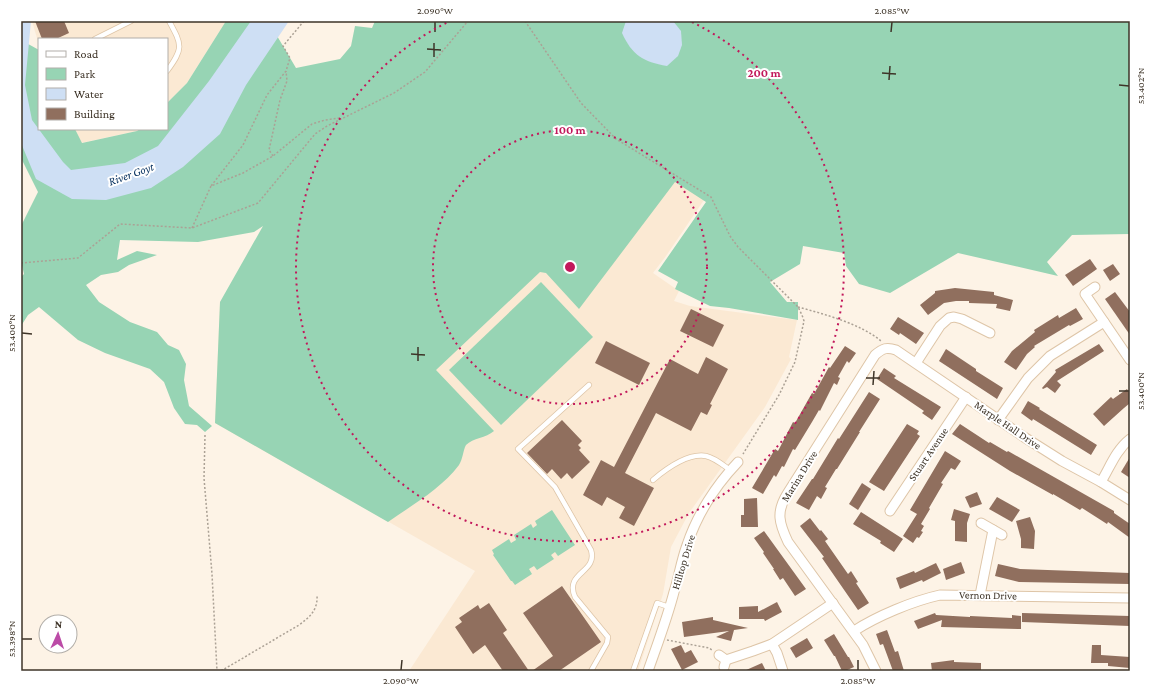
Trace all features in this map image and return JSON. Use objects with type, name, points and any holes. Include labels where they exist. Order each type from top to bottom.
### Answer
[{"type":"street","points":[[1095,287],[1085,294],[1130,360]]},
{"type":"street","points":[[916,363],[940,326],[949,318],[954,317],[962,319],[986,334]]},
{"type":"street","points":[[998,420],[1028,378],[1050,356],[1104,322]]},
{"type":"street","name":"Marple Hall Drive","points":[[888,348],[896,350],[998,420],[1062,461],[1130,500]]},
{"type":"street","name":"Marina Drive","points":[[876,671],[854,631],[788,542],[780,522],[779,513],[781,504],[875,355],[882,349],[888,348]]},
{"type":"street","name":"Stuart Avenue","points":[[890,511],[966,397]]},
{"type":"street","points":[[1101,482],[1119,450],[1130,439]]},
{"type":"street","name":"Hilltop Drive","points":[[648,671],[660,639],[687,544],[697,520],[713,494],[730,470],[738,462]]},
{"type":"street","points":[[981,523],[1002,535]]},
{"type":"street","points":[[980,595],[993,530]]},
{"type":"street","name":"Vernon Drive","points":[[854,631],[871,620],[930,597],[950,594],[1130,598]]},
{"type":"street","points":[[723,660],[772,644],[833,603]]},
{"type":"street","points":[[772,644],[777,653],[783,671]]},
{"type":"lane","points":[[97,38],[132,21]]},
{"type":"lane","points":[[168,70],[178,56],[180,47],[179,38],[170,21]]},
{"type":"lane","points":[[589,385],[518,449],[555,487],[591,550],[592,560],[577,577],[574,582],[573,591],[575,597],[608,637],[607,643],[591,671]]},
{"type":"lane","points":[[653,480],[669,467],[696,456],[706,456],[714,459],[730,470]]},
{"type":"lane","points":[[633,671],[657,603],[669,607]]},
{"type":"path","points":[[192,228],[211,186],[243,145],[267,95],[286,71],[290,58],[283,46],[304,21]]},
{"type":"path","points":[[21,263],[78,258],[120,224],[192,228],[258,203],[315,134],[342,118],[394,93],[425,72],[468,21]]},
{"type":"path","points":[[525,21],[581,102],[616,139],[711,196],[730,236],[738,247],[798,307],[802,315],[804,321],[795,362],[779,395],[738,462]]},
{"type":"path","points":[[273,156],[269,150],[280,100],[287,81],[286,71]]},
{"type":"path","points":[[211,186],[243,173],[273,156],[312,124],[325,120],[342,118]]},
{"type":"path","points":[[798,307],[833,316],[874,336],[888,348]]},
{"type":"path","points":[[205,435],[204,478],[212,574],[217,671]]},
{"type":"path","points":[[221,671],[299,626],[314,611],[318,603],[317,595]]},
{"type":"path","points":[[660,639],[709,648],[723,660]]},
{"type":"shaded area","points":[[32,21],[226,21],[187,83],[168,102],[168,38],[38,38],[38,42]]},
{"type":"shaded area","points":[[439,68],[706,197],[653,273],[679,291],[674,301],[690,306],[797,320],[789,357],[791,359],[765,407],[689,513],[671,547],[663,594],[638,671],[409,671],[475,571],[215,423],[220,302]]},
{"type":"shaded area","points":[[75,130],[138,130],[137,131],[81,143]]},
{"type":"green space","points":[[226,21],[273,21],[270,24],[296,68],[340,59],[351,46],[355,26],[372,28],[375,21],[1130,21],[1130,234],[1072,235],[1047,262],[1058,276],[958,253],[890,293],[859,284],[846,266],[844,253],[803,246],[800,264],[770,282],[787,302],[798,302],[798,320],[710,306],[675,289],[678,282],[658,271],[706,202],[675,182],[579,309],[546,273],[540,272],[436,370],[494,431],[466,445],[459,465],[444,482],[388,522],[215,423],[220,302],[263,226],[254,232],[198,242],[120,240],[117,260],[137,251],[157,255],[129,265],[118,272],[101,275],[86,285],[99,302],[130,322],[157,332],[168,345],[179,350],[186,364],[184,380],[189,406],[212,426],[205,432],[197,425],[185,424],[174,408],[164,382],[150,369],[105,353],[78,340],[39,307],[28,315],[21,326],[21,277],[24,274],[21,261],[21,229],[38,192],[21,158],[21,40],[38,49],[38,130],[76,130],[82,143],[138,130],[168,130],[168,102],[187,83]]},
{"type":"green space","points":[[541,282],[593,337],[501,425],[449,370]]},
{"type":"green space","points":[[552,510],[575,545],[558,556],[555,552],[551,555],[554,559],[537,570],[534,566],[529,569],[532,574],[515,585],[493,555],[492,550],[509,539],[511,543],[516,540],[514,535],[531,524],[533,528],[537,525],[535,521]]},
{"type":"water","name":"River Goyt","points":[[21,21],[31,21],[25,85],[32,120],[38,130],[71,170],[125,163],[158,146],[209,81],[251,21],[289,21],[246,85],[220,134],[183,167],[151,188],[106,200],[72,199],[36,179],[21,143]]},
{"type":"water","points":[[626,21],[673,21],[681,31],[682,45],[678,56],[667,66],[645,60],[639,56],[630,47],[622,33]]},
{"type":"building","points":[[35,21],[64,21],[69,33],[58,38],[42,38]]},
{"type":"building","points":[[1090,259],[1097,269],[1073,286],[1065,275]]},
{"type":"building","points":[[1113,264],[1120,274],[1110,281],[1103,270]]},
{"type":"building","points":[[955,288],[994,292],[994,295],[1013,300],[1010,311],[996,308],[997,304],[956,301],[944,303],[928,315],[920,305],[935,293],[935,291]]},
{"type":"building","points":[[1115,292],[1130,312],[1130,335],[1105,299]]},
{"type":"building","points":[[1076,308],[1083,319],[1070,326],[1069,325],[1034,346],[1035,347],[1027,354],[1016,370],[1004,362],[1012,351],[1035,332],[1034,330],[1058,315],[1059,318]]},
{"type":"building","points":[[691,309],[724,325],[713,347],[680,331]]},
{"type":"building","points":[[898,317],[924,333],[916,344],[900,333],[899,335],[890,329]]},
{"type":"building","points":[[606,341],[650,363],[639,385],[595,363]]},
{"type":"building","points":[[1099,344],[1104,351],[1057,381],[1061,385],[1055,393],[1047,387],[1042,388],[1056,372],[1055,370]]},
{"type":"building","points":[[845,346],[856,353],[849,363],[847,361],[838,377],[840,378],[837,385],[834,383],[820,411],[819,410],[795,450],[793,449],[784,467],[782,466],[776,477],[774,475],[763,494],[752,488],[775,449],[778,451],[793,422],[795,423],[812,393],[814,394],[829,367],[830,368]]},
{"type":"building","points":[[946,349],[976,369],[976,371],[1003,388],[997,399],[939,361]]},
{"type":"building","points":[[706,357],[728,369],[710,404],[712,405],[707,415],[701,412],[691,431],[656,413],[625,473],[654,488],[634,526],[619,518],[625,507],[607,497],[602,506],[583,495],[601,460],[614,467],[670,359],[698,374]]},
{"type":"building","points":[[884,368],[896,376],[894,378],[941,407],[932,420],[922,413],[924,411],[877,379]]},
{"type":"building","points":[[1127,389],[1130,394],[1130,403],[1104,426],[1093,414],[1111,397],[1113,399]]},
{"type":"building","points":[[869,392],[880,399],[825,487],[827,488],[821,499],[817,496],[809,510],[796,503],[813,479]]},
{"type":"building","points":[[1028,401],[1097,445],[1091,455],[1033,419],[1032,421],[1021,413]]},
{"type":"building","points":[[562,420],[582,441],[578,445],[581,448],[579,450],[590,462],[572,479],[567,473],[561,479],[552,469],[547,474],[527,453]]},
{"type":"building","points":[[907,424],[919,431],[917,434],[920,436],[884,491],[869,482]]},
{"type":"building","points":[[960,424],[989,443],[990,442],[1007,452],[1008,451],[1114,511],[1114,513],[1130,524],[1130,538],[1108,522],[1107,524],[1082,508],[1080,510],[1010,471],[952,434]]},
{"type":"building","points":[[945,451],[961,461],[955,470],[951,468],[941,483],[943,484],[921,524],[924,526],[921,531],[923,532],[913,543],[903,536],[917,514],[910,510]]},
{"type":"building","points":[[1130,457],[1130,478],[1121,472]]},
{"type":"building","points":[[862,483],[871,489],[858,510],[849,504]]},
{"type":"building","points":[[977,492],[982,504],[970,508],[965,497]]},
{"type":"building","points":[[997,497],[1020,510],[1012,522],[989,509]]},
{"type":"building","points":[[757,498],[758,527],[741,527],[741,515],[744,515],[744,499]]},
{"type":"building","points":[[954,509],[970,514],[967,523],[967,542],[955,541],[955,521],[951,520]]},
{"type":"building","points":[[861,512],[903,539],[894,552],[880,543],[881,541],[853,524]]},
{"type":"building","points":[[1030,517],[1035,531],[1034,549],[1021,548],[1021,539],[1016,521]]},
{"type":"building","points":[[810,518],[828,539],[825,541],[848,574],[851,571],[858,582],[856,583],[869,603],[858,610],[822,558],[824,557],[800,526]]},
{"type":"building","points":[[764,531],[806,589],[795,596],[783,578],[780,580],[754,538]]},
{"type":"building","points":[[961,562],[965,573],[946,580],[943,569]]},
{"type":"building","points":[[936,563],[941,573],[923,582],[922,580],[900,589],[896,578],[914,571],[915,573]]},
{"type":"building","points":[[998,564],[1020,569],[1130,573],[1130,584],[1019,582],[995,576]]},
{"type":"building","points":[[562,586],[601,642],[559,671],[532,671],[553,656],[523,613]]},
{"type":"building","points":[[777,602],[782,612],[765,621],[764,619],[739,619],[739,607],[758,606],[758,612]]},
{"type":"building","points":[[489,603],[507,630],[503,633],[529,671],[503,671],[485,645],[473,654],[455,627],[462,622],[459,618],[478,605],[480,609]]},
{"type":"building","points":[[935,613],[936,615],[970,617],[1012,618],[1012,615],[1021,616],[1021,629],[941,627],[942,620],[918,629],[914,621]]},
{"type":"building","points":[[1022,613],[1130,616],[1130,626],[1022,622]]},
{"type":"building","points":[[713,617],[713,620],[748,628],[734,630],[731,641],[716,637],[729,631],[684,637],[682,622]]},
{"type":"building","points":[[887,630],[895,652],[898,651],[904,671],[893,671],[883,644],[880,645],[876,634]]},
{"type":"building","points":[[834,634],[854,667],[845,671],[842,671],[835,656],[824,640]]},
{"type":"building","points":[[807,638],[813,648],[796,658],[790,648]]},
{"type":"building","points":[[681,645],[685,653],[691,650],[698,662],[682,670],[671,649]]},
{"type":"building","points":[[1092,645],[1101,645],[1101,655],[1130,657],[1130,668],[1108,666],[1108,663],[1091,663]]},
{"type":"building","points":[[954,660],[954,662],[981,663],[981,671],[932,671],[931,663]]},
{"type":"building","points":[[762,663],[766,671],[744,671]]}]
